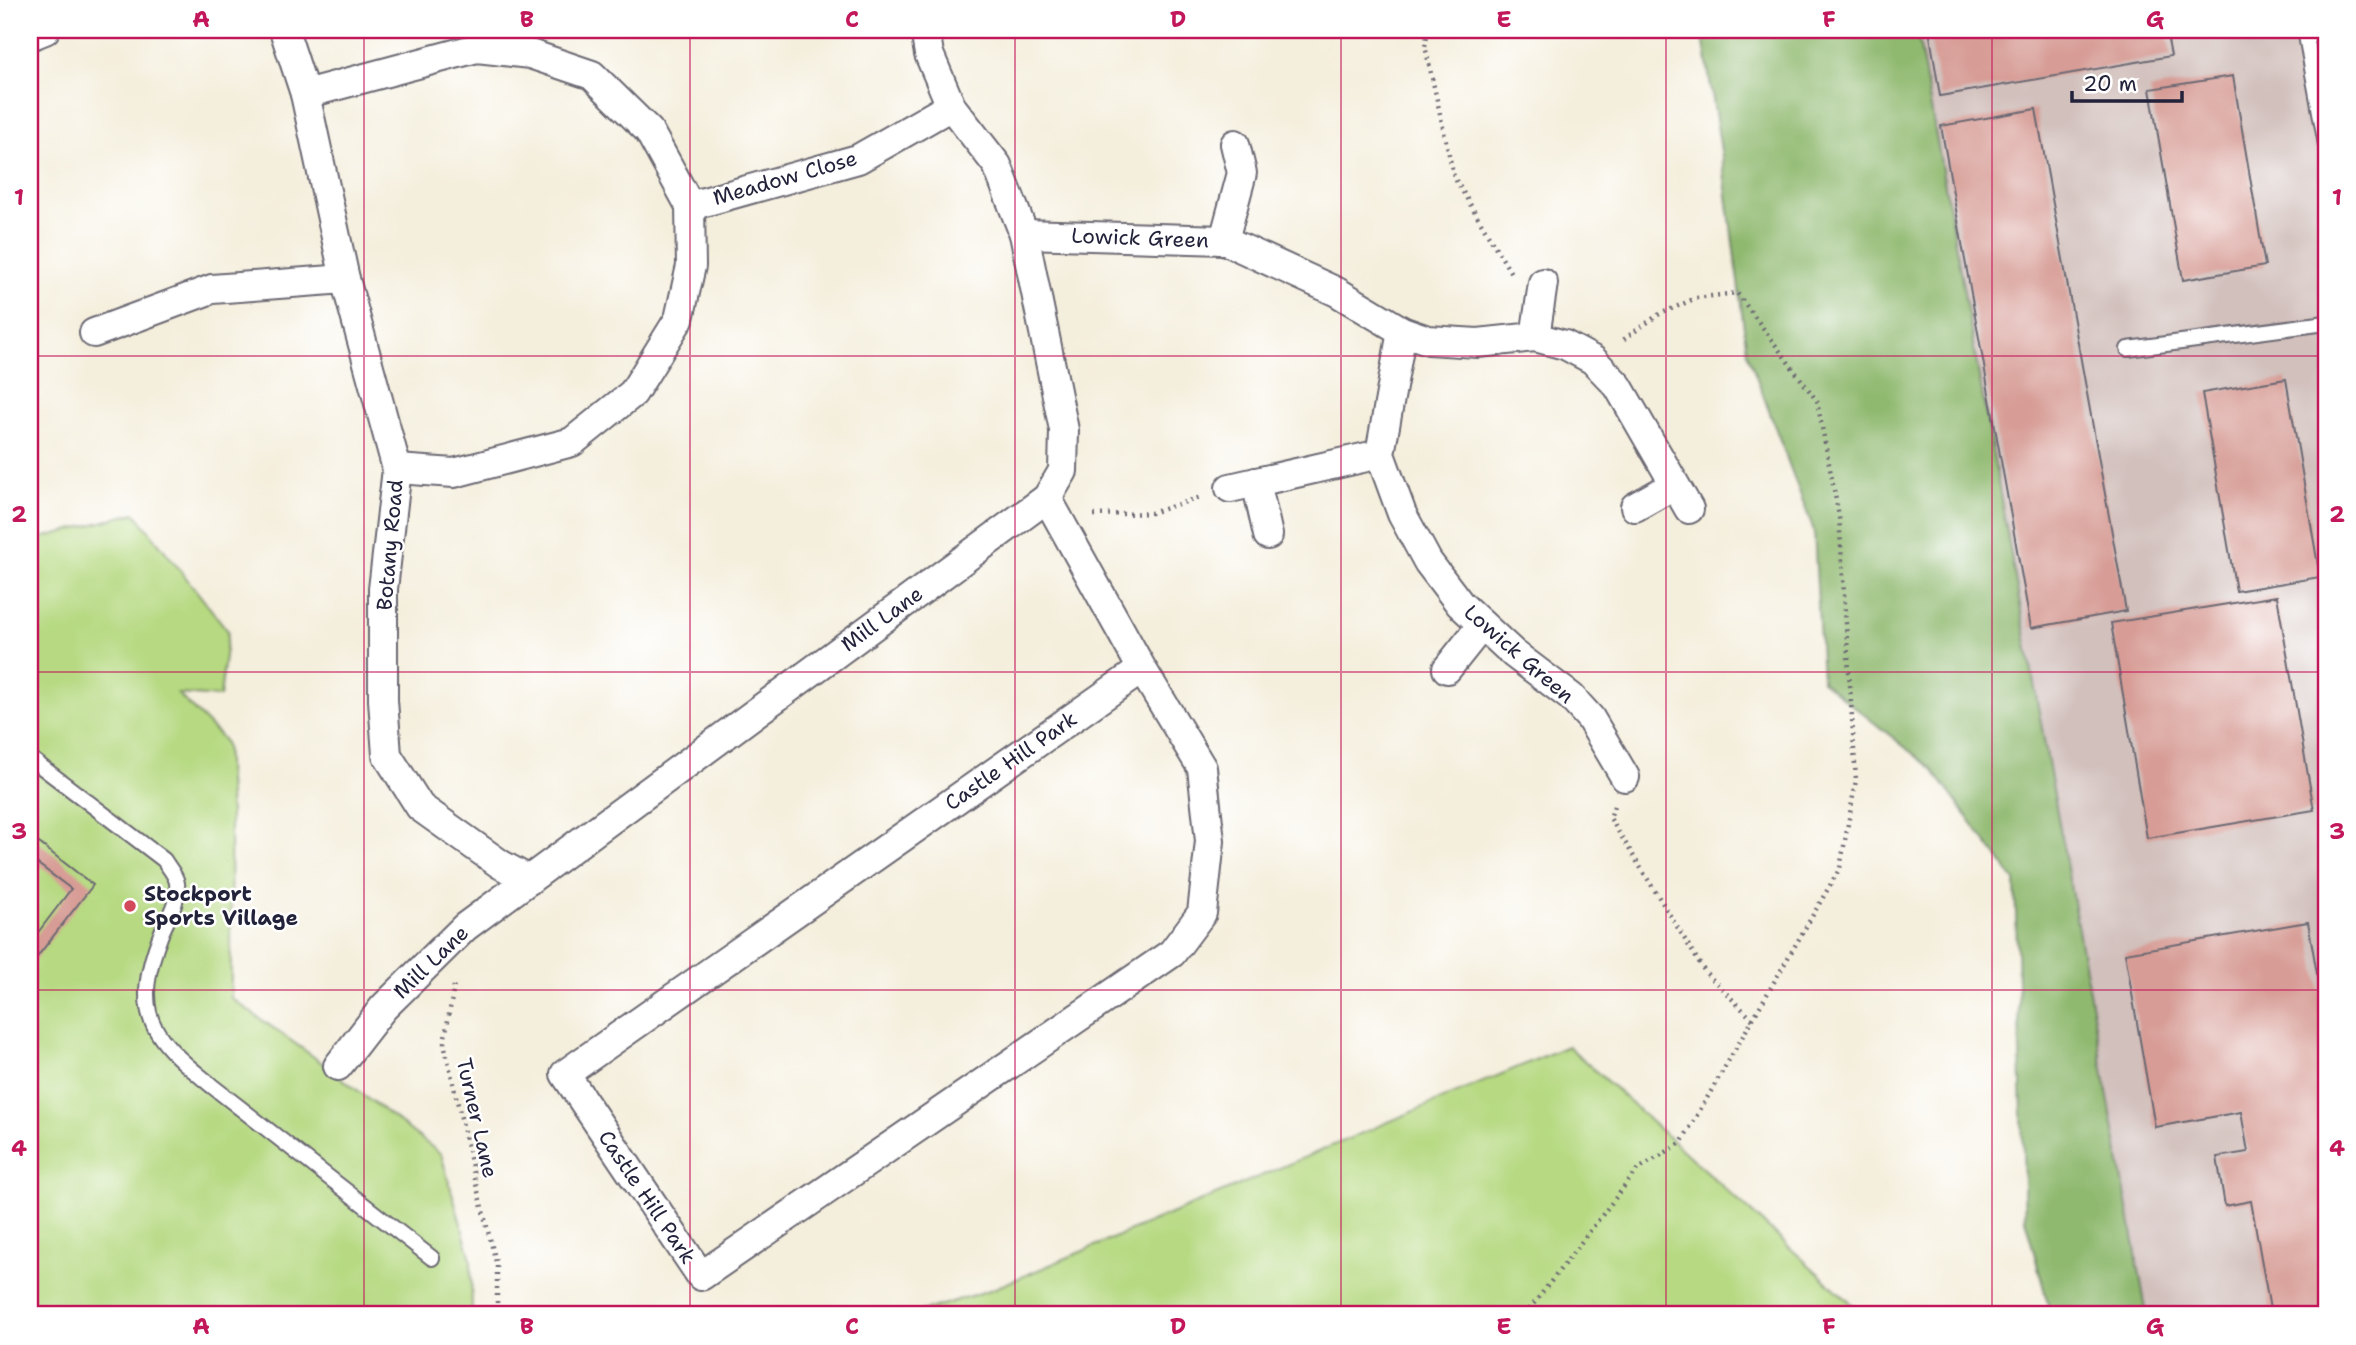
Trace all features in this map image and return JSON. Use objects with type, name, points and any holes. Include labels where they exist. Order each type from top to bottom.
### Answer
[{"type":"street","points":[[30,36],[45,30]]},
{"type":"street","name":"Botany Road","points":[[284,30],[305,94],[345,279],[397,469],[383,589],[383,700],[387,755],[420,807],[500,864],[529,880]]},
{"type":"street","name":"Mill Lane","points":[[338,1066],[383,1008],[465,927],[1047,498],[1063,471],[1064,430],[1024,234],[997,165],[951,106],[929,54],[925,30]]},
{"type":"street","name":"Meadow Close","points":[[305,94],[477,48],[530,54],[592,75],[649,131],[690,205],[691,267],[679,318],[634,393],[572,442],[454,473],[397,469]]},
{"type":"street","name":"Meadow Close","points":[[690,205],[858,159],[951,106]]},
{"type":"street","points":[[1224,240],[1242,173],[1235,144]]},
{"type":"street","name":"Lowick Green","points":[[1024,234],[1224,240],[1337,292],[1402,331],[1428,340],[1478,343],[1535,337]]},
{"type":"street","points":[[94,333],[212,289],[345,279]]},
{"type":"street","points":[[1542,291],[1535,337],[1565,345],[1593,360],[1618,386],[1689,509]]},
{"type":"street","points":[[1268,535],[1243,485],[1380,454],[1402,331]]},
{"type":"street","name":"Lowick Green","points":[[1380,454],[1402,514],[1428,562],[1460,604],[1482,625],[1514,654],[1571,696],[1590,718],[1625,776]]},
{"type":"street","points":[[1635,507],[1674,485]]},
{"type":"street","name":"Castle Hill Park","points":[[1047,498],[1142,669],[1202,768],[1210,841],[1202,913],[1172,953],[701,1276],[565,1074],[1142,669]]},
{"type":"street","points":[[1447,668],[1482,625]]},
{"type":"lane","points":[[2305,30],[2326,145]]},
{"type":"lane","points":[[2128,349],[2326,323]]},
{"type":"lane","points":[[30,758],[164,860],[177,881],[175,903],[148,974],[147,1006],[157,1032],[181,1059],[212,1086],[432,1258]]},
{"type":"path","points":[[1428,30],[1424,46],[1454,177],[1522,290],[1542,291]]},
{"type":"path","points":[[1525,1315],[1637,1170],[1681,1143],[1840,869],[1856,780],[1839,516],[1817,401],[1737,293],[1696,298],[1658,315],[1593,360]]},
{"type":"path","points":[[1047,498],[1095,516],[1137,514],[1151,513],[1243,485]]},
{"type":"path","points":[[1625,776],[1610,818],[1705,972],[1753,1020]]},
{"type":"path","name":"Turner Lane","points":[[455,979],[444,1043],[497,1266],[497,1315]]},
{"type":"shaded area","points":[[1917,30],[2326,30],[2326,1315],[2147,1315]]},
{"type":"green space","points":[[1702,30],[1917,30],[2147,1315],[2051,1315],[2025,1219],[2015,881],[1931,768],[1822,681],[1814,531],[1747,352],[1722,157]]},
{"type":"green space","name":"Stockport Sports Village","points":[[135,513],[228,631],[220,697],[178,694],[226,745],[230,814],[231,998],[314,1057],[441,1154],[471,1259],[472,1315],[30,1315],[30,541]]},
{"type":"green space","points":[[1568,1046],[1864,1315],[910,1315],[993,1289]]},
{"type":"building","points":[[1929,30],[2166,30],[2171,56],[1940,96]]},
{"type":"building","points":[[2233,76],[2265,266],[2183,280],[2150,89]]},
{"type":"building","points":[[2036,109],[2126,611],[2031,628],[1941,126]]},
{"type":"building","points":[[2286,379],[2320,577],[2236,591],[2202,393]]},
{"type":"building","points":[[2277,596],[2314,810],[2147,838],[2111,623]]},
{"type":"building","points":[[30,836],[93,885],[30,966],[30,943],[71,889],[30,858]]},
{"type":"building","points":[[2308,922],[2326,1026],[2326,1313],[2271,1315],[2251,1201],[2225,1206],[2217,1157],[2248,1152],[2241,1112],[2155,1127],[2125,953]]},
{"type":"place","name":"Stockport Sports Village","points":[[130,906]]}]
